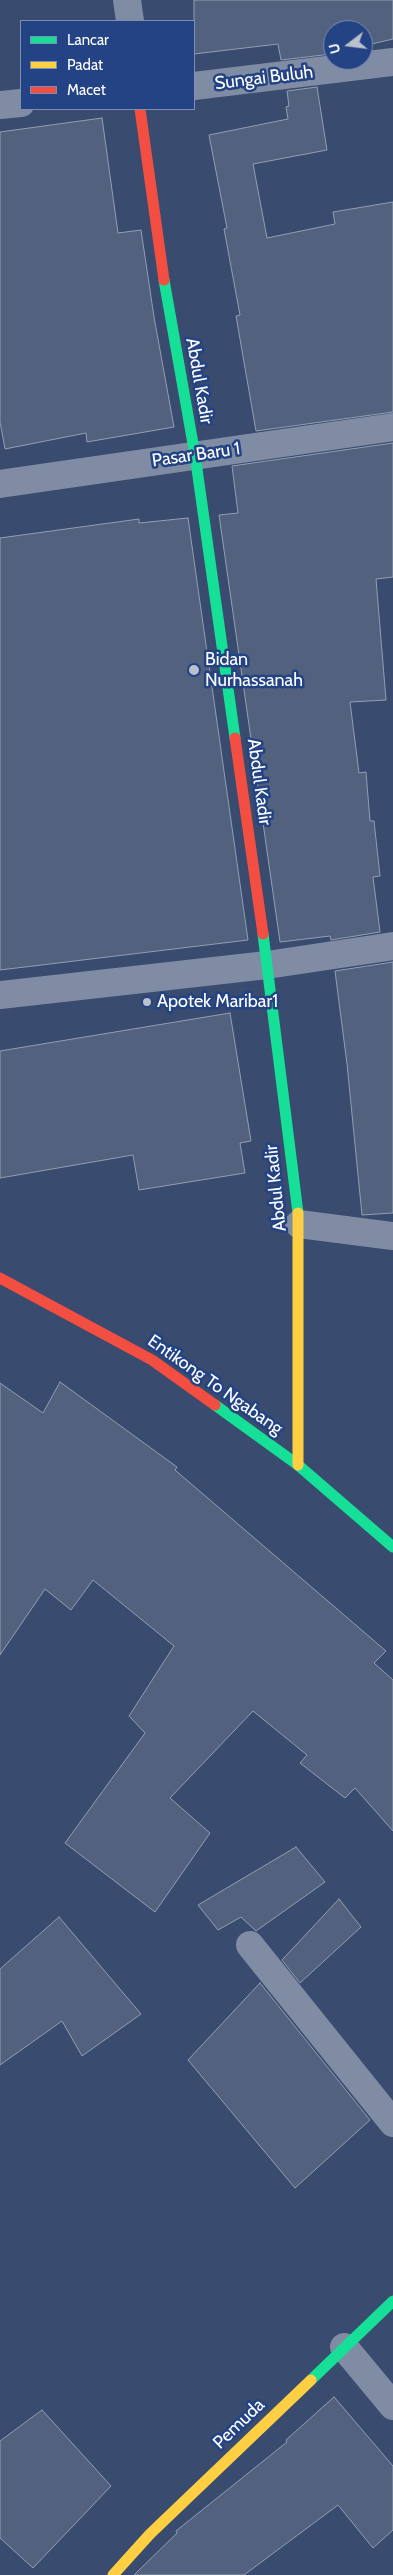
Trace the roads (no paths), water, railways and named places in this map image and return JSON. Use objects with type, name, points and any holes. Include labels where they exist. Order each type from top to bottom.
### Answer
[{"type":"main road","name":"Abdul Kadir","points":[[140,110],[169,314],[195,455],[267,965],[299,1224],[298,1465]]},
{"type":"main road","name":"Entikong To Ngabang","points":[[0,1278],[152,1360],[298,1465],[393,1547]]},
{"type":"main road","name":"Pemuda","points":[[113,2575],[150,2534],[393,2301]]},
{"type":"street","points":[[127,0],[130,20]]},
{"type":"street","name":"Sungai Buluh","points":[[195,86],[393,62]]},
{"type":"street","points":[[0,105],[20,103]]},
{"type":"street","name":"Pasar Baru 1","points":[[0,484],[393,427]]},
{"type":"street","points":[[0,995],[267,965],[393,946]]},
{"type":"street","points":[[299,1224],[393,1236]]},
{"type":"street","points":[[250,1945],[393,2123]]},
{"type":"street","points":[[344,2347],[393,2406]]},
{"type":"place","name":"Bidan Nurhassanah","points":[[194,670]]},
{"type":"place","name":"Apotek Maribar1","points":[[147,1002]]}]
